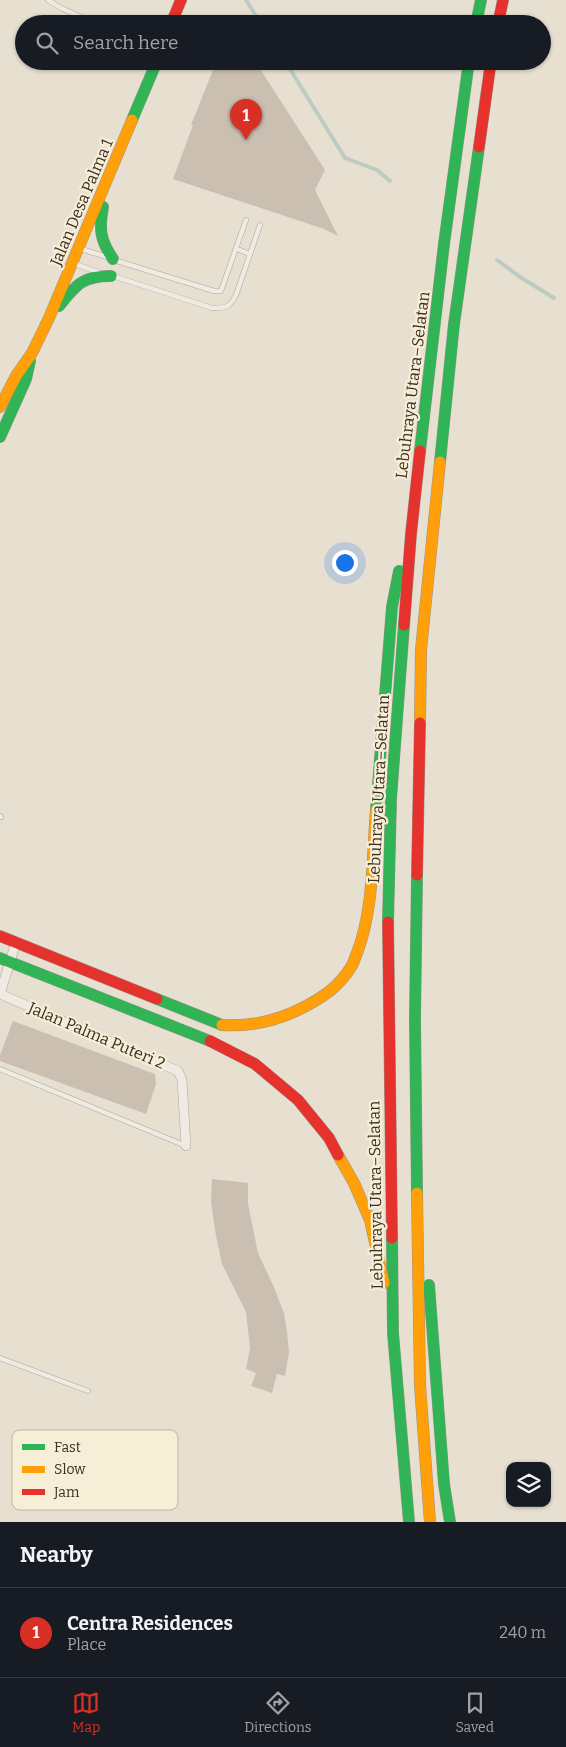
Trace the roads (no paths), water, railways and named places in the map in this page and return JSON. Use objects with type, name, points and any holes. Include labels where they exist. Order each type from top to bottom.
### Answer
[{"type":"main road","points":[[175,15],[180,0]]},
{"type":"main road","points":[[478,15],[481,0]]},
{"type":"main road","points":[[500,15],[503,0]]},
{"type":"main road","name":"Jalan Desa Palma 1","points":[[0,407],[16,376],[32,353],[49,318],[153,70]]},
{"type":"main road","name":"Lebuhraya Utara–Selatan","points":[[409,1522],[393,1332],[388,918],[391,799],[411,534],[444,244],[468,70]]},
{"type":"main road","points":[[430,1522],[420,1386],[415,1019],[421,650],[454,324],[490,70]]},
{"type":"main road","points":[[107,182],[99,229],[104,247],[113,259]]},
{"type":"main road","points":[[49,318],[83,280],[92,276],[111,276]]},
{"type":"main road","name":"Jalan Desa Palma 1","points":[[0,437],[26,379],[32,353]]},
{"type":"main road","points":[[0,936],[222,1025],[238,1026],[263,1022],[294,1012],[328,994],[352,966],[362,940],[368,912],[392,607],[397,574],[411,534]]},
{"type":"main road","points":[[5,960],[210,1041],[255,1064],[298,1100],[329,1138],[354,1183],[370,1220],[381,1266],[393,1332]]},
{"type":"main road","points":[[416,1110],[444,1484],[450,1522]]},
{"type":"street","points":[[0,994],[5,960],[16,942]]},
{"type":"street","name":"Jalan Palma Puteri 2","points":[[0,994],[178,1071],[182,1080],[186,1146]]},
{"type":"lane","points":[[48,0],[77,15]]},
{"type":"lane","points":[[80,248],[214,291],[221,291],[246,220]]},
{"type":"lane","points":[[73,264],[212,308],[224,308],[230,305],[236,295],[260,225]]},
{"type":"lane","points":[[237,249],[250,254]]},
{"type":"lane","points":[[0,1069],[186,1146]]},
{"type":"lane","points":[[0,1358],[88,1391]]},
{"type":"waterway","points":[[246,0],[255,15]]},
{"type":"waterway","points":[[291,70],[345,158],[377,170],[390,181]]},
{"type":"waterway","points":[[497,260],[554,298]]},
{"type":"place","name":"Centra Residences","points":[[246,140]]}]
